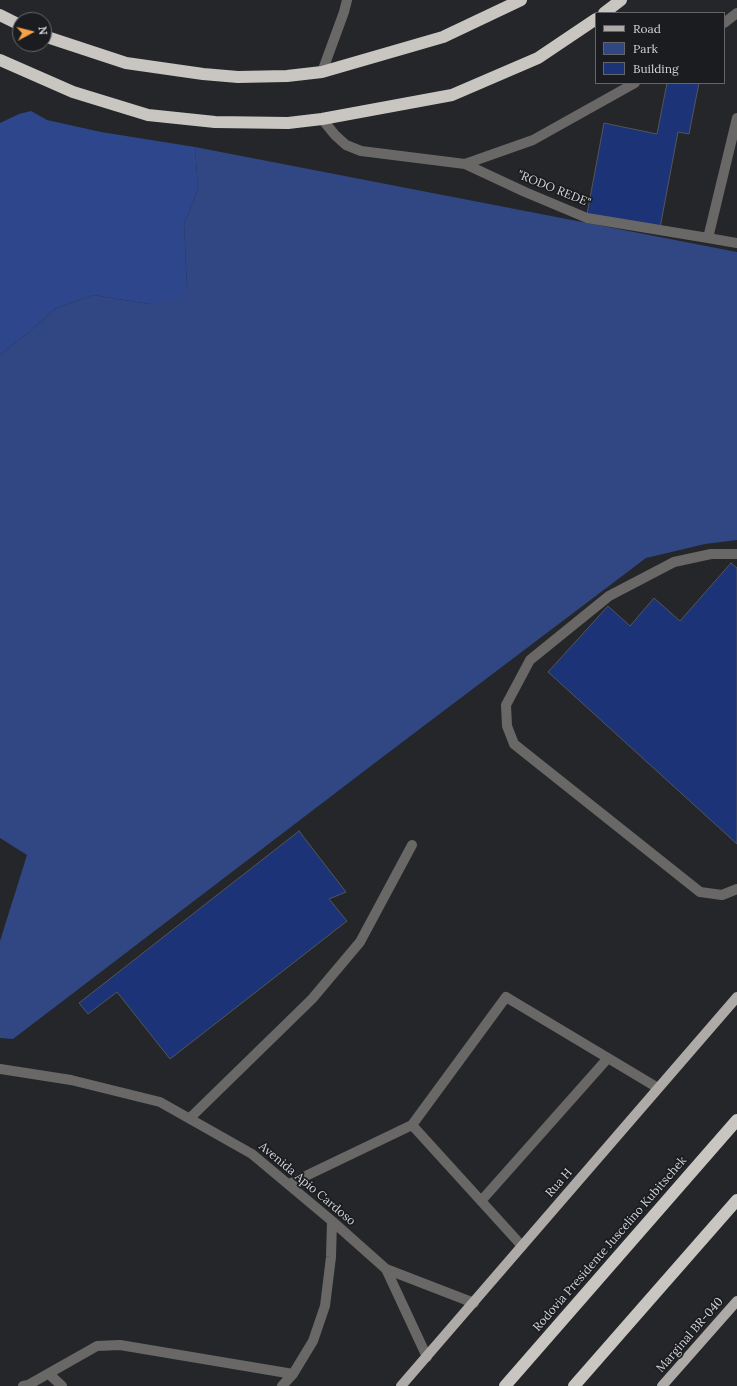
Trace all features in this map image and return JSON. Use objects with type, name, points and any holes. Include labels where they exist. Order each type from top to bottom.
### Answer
[{"type":"highway","points":[[52,39],[126,63],[204,74],[245,77],[287,76],[322,72],[443,37],[521,0]]},
{"type":"highway","points":[[605,12],[621,0]]},
{"type":"highway","points":[[0,15],[12,21]]},
{"type":"highway","points":[[0,60],[73,92],[148,115],[215,122],[288,123],[322,119],[452,95],[538,58],[595,20]]},
{"type":"highway","name":"Rodovia Presidente Juscelino Kubitschek","points":[[505,1386],[737,1120]]},
{"type":"highway","points":[[574,1386],[737,1200]]},
{"type":"main road","name":"Rua H","points":[[401,1386],[737,997]]},
{"type":"main road","name":"Marginal BR-040","points":[[662,1386],[737,1301]]},
{"type":"street","points":[[322,72],[344,12],[346,0]]},
{"type":"street","points":[[725,22],[737,14]]},
{"type":"street","name":"\"RODO REDE\"","points":[[465,164],[534,140],[634,84]]},
{"type":"street","points":[[708,238],[737,118]]},
{"type":"street","name":"\"RODO REDE\"","points":[[322,119],[335,135],[346,145],[361,151],[465,164],[525,192],[587,218],[737,243]]},
{"type":"street","points":[[737,554],[711,554],[674,562],[609,596],[530,660],[506,705],[506,726],[514,744],[693,887],[700,892],[722,894],[737,889]]},
{"type":"street","points":[[190,1118],[312,999],[360,942],[412,845]]},
{"type":"street","points":[[289,1184],[412,1125],[506,997],[658,1088]]},
{"type":"street","points":[[481,1201],[608,1058]]},
{"type":"street","name":"Avenida Apio Cardoso","points":[[0,1069],[72,1080],[160,1102],[252,1154],[289,1184],[386,1269],[474,1303]]},
{"type":"street","points":[[412,1125],[522,1246]]},
{"type":"street","points":[[282,1386],[294,1374],[314,1341],[325,1306],[331,1257],[332,1221]]},
{"type":"street","name":"Avenida Apio Cardoso","points":[[386,1269],[427,1357]]},
{"type":"street","points":[[23,1386],[28,1385],[97,1346],[120,1345],[294,1374]]},
{"type":"street","points":[[48,1374],[62,1386]]},
{"type":"green space","points":[[195,147],[737,252],[737,540],[705,544],[646,558],[13,1039],[0,1038],[0,941],[27,855],[0,838],[0,355],[56,308],[93,295],[149,304],[187,287],[184,224],[198,189]]},
{"type":"shaded area","points":[[31,111],[47,120],[101,132],[195,147],[198,189],[184,224],[187,287],[180,297],[149,304],[93,295],[56,308],[0,355],[0,123],[19,114]]},
{"type":"building","points":[[667,84],[699,84],[689,134],[678,132],[660,228],[587,214],[604,123],[657,134]]},
{"type":"building","points":[[731,563],[737,568],[737,844],[548,672],[608,606],[630,626],[654,598],[680,621]]},
{"type":"building","points":[[299,831],[346,892],[329,899],[347,921],[170,1059],[117,992],[88,1014],[79,1003]]}]
